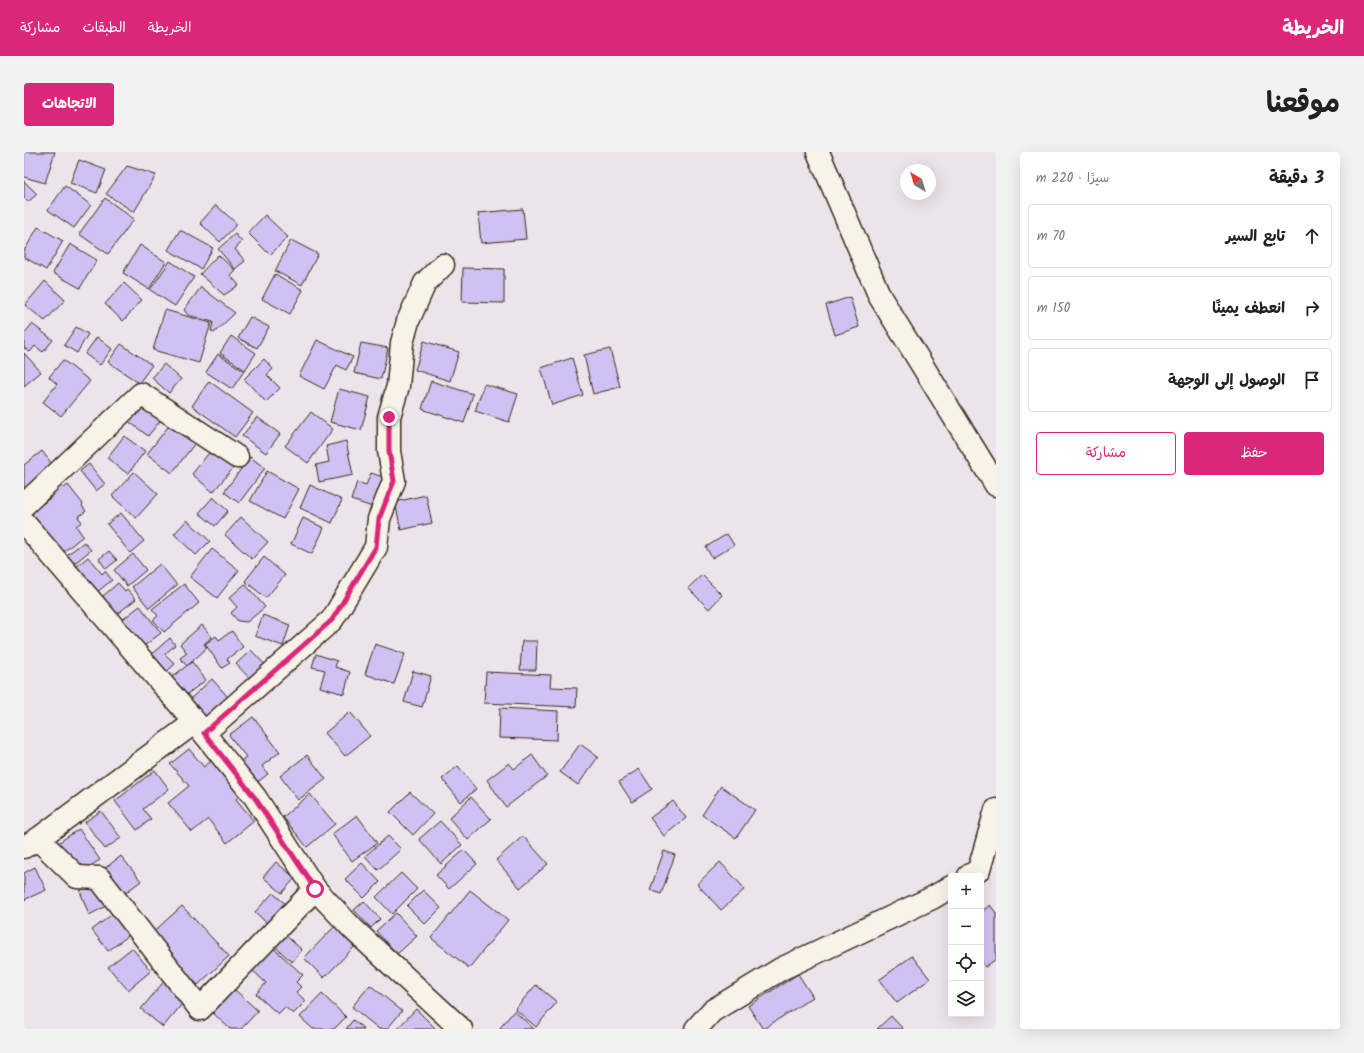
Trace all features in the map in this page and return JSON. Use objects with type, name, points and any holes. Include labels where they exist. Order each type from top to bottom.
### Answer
[{"type":"street","points":[[818,152],[880,297],[996,485]]},
{"type":"street","points":[[315,889],[200,1009],[99,878],[77,877],[31,843],[199,728],[332,620],[376,547],[379,519],[394,481],[389,451],[389,417],[398,386],[402,343],[408,321],[425,283],[443,265]]},
{"type":"street","points":[[24,505],[141,394],[237,457]]},
{"type":"street","points":[[24,523],[199,728],[255,798],[315,889],[354,930],[461,1029]]},
{"type":"street","points":[[974,873],[979,870],[996,810]]},
{"type":"street","points":[[696,1029],[712,1011],[781,970],[932,898],[948,889]]},
{"type":"building","points":[[24,152],[55,152],[45,183],[24,177]]},
{"type":"building","points":[[79,160],[106,170],[97,193],[70,183]]},
{"type":"building","points":[[127,166],[156,175],[134,212],[106,194]]},
{"type":"building","points":[[24,181],[37,194],[28,202],[24,198]]},
{"type":"building","points":[[65,186],[91,205],[74,228],[48,210]]},
{"type":"building","points":[[105,198],[134,219],[108,254],[79,234]]},
{"type":"building","points":[[216,205],[237,224],[220,242],[200,223]]},
{"type":"building","points":[[523,209],[526,239],[481,243],[478,213]]},
{"type":"building","points":[[265,215],[288,237],[270,255],[248,233]]},
{"type":"building","points":[[38,227],[63,241],[46,270],[24,257],[24,251]]},
{"type":"building","points":[[180,230],[213,248],[201,269],[168,250]]},
{"type":"building","points":[[235,234],[242,242],[235,249],[245,261],[235,269],[218,249]]},
{"type":"building","points":[[291,240],[318,254],[302,285],[275,271]]},
{"type":"building","points":[[70,244],[97,260],[80,288],[53,273]]},
{"type":"building","points":[[140,245],[166,262],[149,289],[123,273]]},
{"type":"building","points":[[218,255],[235,270],[230,275],[239,285],[224,295],[200,274]]},
{"type":"building","points":[[170,261],[194,277],[175,306],[150,290]]},
{"type":"building","points":[[463,268],[504,269],[504,303],[462,302]]},
{"type":"building","points":[[275,274],[303,290],[290,314],[262,299]]},
{"type":"building","points":[[45,281],[65,300],[45,321],[25,305]]},
{"type":"building","points":[[124,283],[142,300],[123,321],[105,304]]},
{"type":"building","points":[[201,287],[235,313],[214,333],[211,331],[213,322],[188,315],[184,310]]},
{"type":"building","points":[[850,297],[859,327],[835,335],[826,305]]},
{"type":"building","points":[[165,310],[211,323],[199,363],[153,350]]},
{"type":"building","points":[[250,317],[269,327],[257,348],[238,338]]},
{"type":"building","points":[[32,324],[53,340],[43,352],[35,346],[30,352],[24,348],[24,334]]},
{"type":"building","points":[[76,327],[88,334],[77,353],[64,345]]},
{"type":"building","points":[[231,336],[256,353],[245,370],[220,353]]},
{"type":"building","points":[[97,337],[112,349],[100,365],[85,354]]},
{"type":"building","points":[[317,340],[353,357],[346,370],[337,365],[324,389],[299,376]]},
{"type":"building","points":[[424,341],[459,352],[450,381],[415,370]]},
{"type":"building","points":[[361,343],[388,348],[381,379],[354,373]]},
{"type":"building","points":[[121,344],[152,365],[139,383],[108,362]]},
{"type":"building","points":[[610,349],[620,387],[593,394],[584,355]]},
{"type":"building","points":[[24,353],[41,372],[24,386]]},
{"type":"building","points":[[218,354],[244,371],[232,389],[206,372]]},
{"type":"building","points":[[572,358],[583,395],[552,405],[541,368]]},
{"type":"building","points":[[264,359],[273,369],[267,375],[280,388],[266,402],[244,379]]},
{"type":"building","points":[[63,360],[90,381],[61,416],[43,402],[57,384],[49,377]]},
{"type":"building","points":[[164,364],[181,379],[169,393],[152,378]]},
{"type":"building","points":[[209,381],[253,413],[235,437],[192,406]]},
{"type":"building","points":[[431,381],[473,394],[464,423],[422,409]]},
{"type":"building","points":[[484,384],[518,394],[509,422],[475,411]]},
{"type":"building","points":[[339,389],[370,397],[361,430],[330,422]]},
{"type":"building","points":[[143,400],[164,416],[148,436],[127,420]]},
{"type":"building","points":[[311,412],[333,429],[308,463],[285,446]]},
{"type":"building","points":[[257,417],[280,434],[266,453],[242,436]]},
{"type":"building","points":[[174,419],[199,438],[172,473],[147,454]]},
{"type":"building","points":[[124,436],[145,451],[128,474],[107,458]]},
{"type":"building","points":[[346,441],[353,475],[319,482],[316,465],[329,462],[326,446]]},
{"type":"building","points":[[213,448],[235,466],[213,492],[192,474]]},
{"type":"building","points":[[42,451],[58,472],[24,495],[24,465]]},
{"type":"building","points":[[250,457],[265,468],[239,503],[224,492]]},
{"type":"building","points":[[89,464],[105,484],[96,491],[80,471]]},
{"type":"building","points":[[267,471],[299,489],[283,519],[250,501]]},
{"type":"building","points":[[134,472],[158,494],[136,518],[112,496]]},
{"type":"building","points":[[371,473],[389,479],[379,509],[351,500],[357,482],[366,485]]},
{"type":"building","points":[[58,481],[64,488],[68,485],[83,504],[82,506],[86,511],[78,517],[82,522],[76,526],[83,536],[62,553],[31,513],[54,495],[49,488]]},
{"type":"building","points":[[310,485],[342,500],[332,523],[300,508]]},
{"type":"building","points":[[426,495],[432,523],[401,530],[395,502]]},
{"type":"building","points":[[213,497],[228,511],[215,526],[199,513]]},
{"type":"building","points":[[121,513],[144,541],[130,553],[107,524]]},
{"type":"building","points":[[241,517],[268,542],[252,559],[225,535]]},
{"type":"building","points":[[303,518],[324,528],[312,554],[291,544]]},
{"type":"building","points":[[187,520],[210,541],[196,555],[174,534]]},
{"type":"building","points":[[727,534],[734,545],[712,558],[706,547]]},
{"type":"building","points":[[84,542],[91,550],[71,566],[64,557]]},
{"type":"building","points":[[212,549],[239,570],[217,598],[190,577]]},
{"type":"building","points":[[109,551],[117,560],[106,569],[99,559]]},
{"type":"building","points":[[133,554],[146,570],[127,586],[114,570]]},
{"type":"building","points":[[88,557],[102,574],[105,571],[112,580],[96,593],[71,571]]},
{"type":"building","points":[[264,557],[285,575],[266,598],[245,581]]},
{"type":"building","points":[[160,564],[177,585],[149,608],[132,587]]},
{"type":"building","points":[[702,575],[722,595],[709,609],[688,588]]},
{"type":"building","points":[[118,583],[125,591],[127,589],[136,599],[117,614],[102,597]]},
{"type":"building","points":[[184,584],[199,603],[164,632],[153,620],[158,616],[152,609]]},
{"type":"building","points":[[245,584],[265,607],[247,622],[238,621],[231,613],[237,607],[229,598]]},
{"type":"building","points":[[140,606],[161,633],[140,649],[119,622]]},
{"type":"building","points":[[263,615],[290,625],[283,646],[255,636]]},
{"type":"building","points":[[202,625],[212,637],[204,644],[207,648],[187,666],[180,658],[187,653],[180,644]]},
{"type":"building","points":[[232,631],[243,647],[227,659],[230,663],[222,668],[205,644],[216,636],[219,640]]},
{"type":"building","points":[[170,638],[175,645],[165,654],[175,664],[162,676],[147,658]]},
{"type":"building","points":[[522,641],[537,641],[536,670],[520,670]]},
{"type":"building","points":[[375,644],[405,654],[394,684],[365,674]]},
{"type":"building","points":[[251,650],[270,670],[255,684],[236,664]]},
{"type":"building","points":[[316,654],[337,661],[335,667],[350,672],[344,694],[320,687],[325,670],[312,667]]},
{"type":"building","points":[[192,662],[206,680],[183,697],[169,679]]},
{"type":"building","points":[[413,671],[431,676],[422,707],[404,702]]},
{"type":"building","points":[[486,672],[551,675],[550,687],[577,688],[576,707],[484,703]]},
{"type":"building","points":[[212,679],[233,703],[211,722],[190,699]]},
{"type":"building","points":[[500,708],[558,711],[557,740],[499,738]]},
{"type":"building","points":[[350,712],[370,736],[345,756],[325,733]]},
{"type":"building","points":[[253,717],[280,752],[262,766],[268,774],[251,787],[235,765],[246,757],[229,735]]},
{"type":"building","points":[[580,744],[598,757],[578,785],[560,772]]},
{"type":"building","points":[[189,749],[204,767],[218,755],[246,790],[236,799],[254,821],[227,843],[208,819],[192,832],[168,803],[189,786],[170,764]]},
{"type":"building","points":[[307,755],[326,779],[298,800],[280,776]]},
{"type":"building","points":[[532,755],[547,776],[506,807],[487,780],[509,763],[514,769]]},
{"type":"building","points":[[458,766],[476,789],[461,802],[442,779]]},
{"type":"building","points":[[639,769],[652,789],[632,802],[619,782]]},
{"type":"building","points":[[155,770],[169,789],[143,809],[151,819],[137,830],[115,801]]},
{"type":"building","points":[[721,786],[755,810],[736,838],[702,815]]},
{"type":"building","points":[[410,792],[433,814],[413,835],[390,812]]},
{"type":"building","points":[[310,794],[335,824],[307,847],[283,817]]},
{"type":"building","points":[[471,797],[491,819],[468,840],[449,818]]},
{"type":"building","points":[[673,801],[686,818],[664,836],[650,818]]},
{"type":"building","points":[[101,811],[121,838],[105,849],[85,822]]},
{"type":"building","points":[[357,815],[377,843],[352,861],[332,834]]},
{"type":"building","points":[[440,821],[462,845],[441,864],[419,839]]},
{"type":"building","points":[[79,829],[100,860],[78,873],[58,843]]},
{"type":"building","points":[[388,836],[401,849],[378,870],[365,856]]},
{"type":"building","points":[[523,836],[548,864],[520,888],[496,860]]},
{"type":"building","points":[[464,850],[477,864],[449,889],[436,875]]},
{"type":"building","points":[[664,851],[675,855],[661,894],[650,890]]},
{"type":"building","points":[[121,856],[141,881],[124,894],[104,869]]},
{"type":"building","points":[[276,862],[295,878],[282,893],[263,877]]},
{"type":"building","points":[[720,862],[745,889],[721,910],[697,884]]},
{"type":"building","points":[[362,863],[380,882],[364,898],[345,879]]},
{"type":"building","points":[[35,867],[46,890],[24,900],[24,873]]},
{"type":"building","points":[[401,873],[417,889],[392,914],[376,897]]},
{"type":"building","points":[[93,883],[112,903],[89,915],[80,891]]},
{"type":"building","points":[[423,890],[441,908],[425,924],[407,906]]},
{"type":"building","points":[[470,890],[508,920],[469,968],[431,938]]},
{"type":"building","points":[[273,893],[290,908],[272,928],[255,912]]},
{"type":"building","points":[[364,901],[380,919],[371,928],[354,910]]},
{"type":"building","points":[[990,905],[996,913],[996,959],[985,967],[984,966],[984,910]]},
{"type":"building","points":[[182,906],[229,956],[198,985],[150,935]]},
{"type":"building","points":[[115,912],[132,933],[108,951],[92,930]]},
{"type":"building","points":[[396,913],[417,936],[397,954],[376,931]]},
{"type":"building","points":[[335,926],[356,945],[324,978],[304,958]]},
{"type":"building","points":[[282,932],[302,950],[292,962],[271,943]]},
{"type":"building","points":[[270,945],[303,975],[296,982],[301,987],[296,992],[306,1001],[293,1014],[285,1007],[278,1014],[256,994],[266,983],[249,967]]},
{"type":"building","points":[[132,948],[151,971],[128,990],[108,967]]},
{"type":"building","points":[[912,956],[930,979],[897,1003],[879,980]]},
{"type":"building","points":[[798,974],[813,997],[763,1029],[748,1006]]},
{"type":"building","points":[[166,979],[188,997],[163,1027],[141,1009]]},
{"type":"building","points":[[370,985],[402,1011],[387,1029],[379,1029],[352,1007]]},
{"type":"building","points":[[536,985],[557,1002],[536,1027],[515,1009]]},
{"type":"building","points":[[234,989],[258,1011],[241,1029],[230,1029],[212,1012]]},
{"type":"building","points":[[322,994],[346,1017],[334,1029],[313,1029],[300,1017]]},
{"type":"building","points":[[416,1009],[436,1029],[397,1029]]},
{"type":"building","points":[[514,1011],[534,1029],[499,1029]]},
{"type":"building","points":[[891,1016],[903,1029],[877,1029]]},
{"type":"building","points":[[353,1020],[364,1029],[346,1029]]},
{"type":"route","points":[[315,889],[255,798],[204,733],[332,620],[348,595],[376,547],[379,519],[394,481],[389,451],[389,417]]}]
